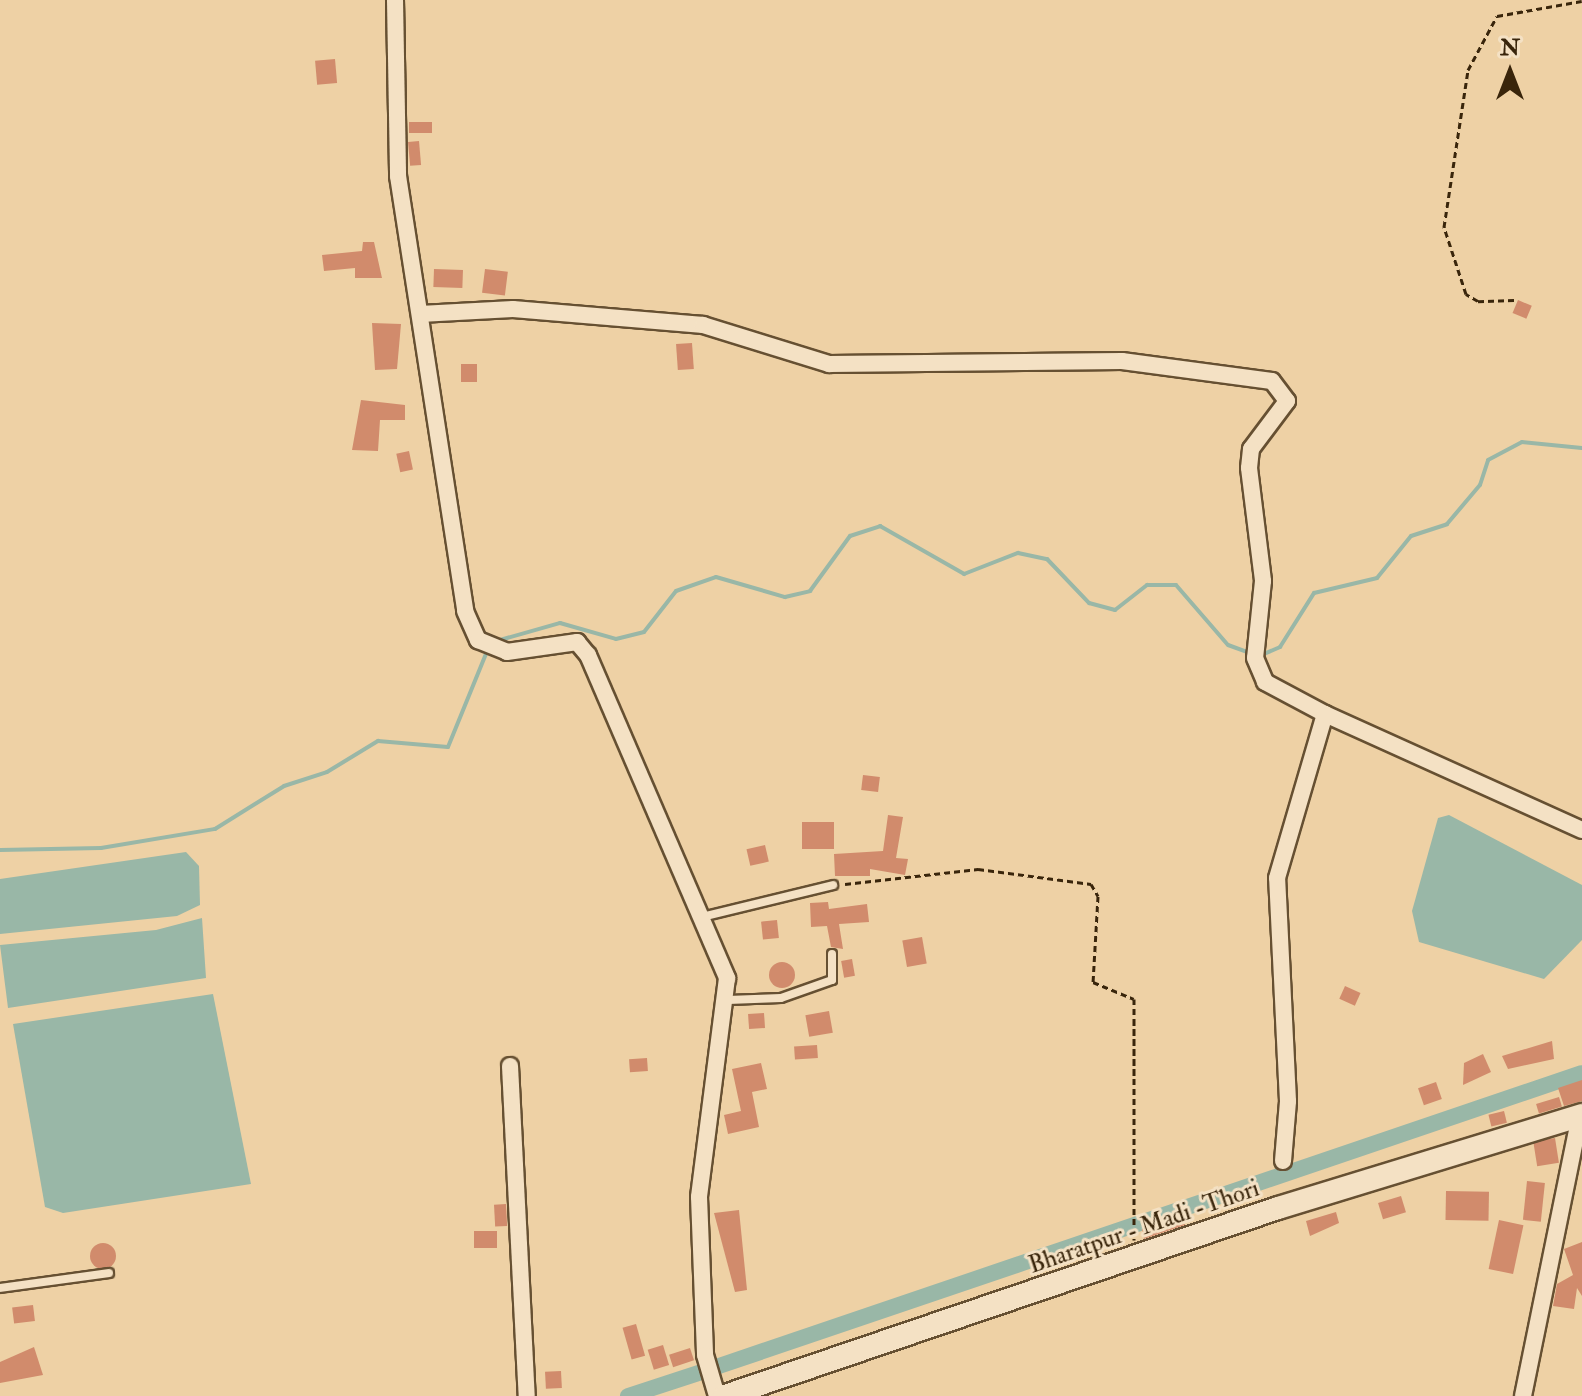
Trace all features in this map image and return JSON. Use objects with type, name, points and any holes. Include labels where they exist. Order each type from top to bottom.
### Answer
[{"type":"main road","name":"Bharatpur - Madi -Thori","points":[[725,1396],[1278,1208],[1581,1115]]},
{"type":"street","points":[[395,0],[398,176],[465,611],[478,640],[507,652],[577,642],[588,655],[727,978],[728,1000],[699,1197],[705,1355],[717,1396]]},
{"type":"street","points":[[420,314],[513,309],[703,325],[829,364],[1122,361],[1272,381],[1287,401],[1251,449],[1249,468],[1263,581],[1255,658],[1265,682],[1325,714],[1582,830]]},
{"type":"street","points":[[1283,1161],[1288,1101],[1277,878],[1325,714]]},
{"type":"street","points":[[510,1066],[527,1396]]},
{"type":"street","points":[[1523,1396],[1581,1115]]},
{"type":"lane","points":[[702,917],[833,885]]},
{"type":"lane","points":[[728,1000],[781,998],[832,980],[832,954]]},
{"type":"lane","points":[[0,1288],[109,1273]]},
{"type":"path","points":[[1514,300],[1478,301],[1466,294],[1444,227],[1468,70],[1497,16],[1582,1]]},
{"type":"path","points":[[833,885],[978,869],[1091,884],[1098,896],[1093,982],[1134,999],[1129,1204],[1133,1239]]},
{"type":"shaded area","points":[[1449,815],[1582,885],[1582,940],[1544,979],[1419,942],[1412,911],[1438,818]]},
{"type":"shaded area","points":[[186,852],[199,866],[200,905],[177,916],[0,934],[0,879]]},
{"type":"shaded area","points":[[202,918],[206,978],[8,1008],[0,945],[156,930]]},
{"type":"shaded area","points":[[213,994],[251,1184],[63,1213],[45,1207],[13,1024]]},
{"type":"building","points":[[335,59],[337,83],[317,85],[315,61]]},
{"type":"building","points":[[409,122],[432,122],[432,133],[409,133]]},
{"type":"building","points":[[419,141],[421,165],[410,166],[408,142]]},
{"type":"building","points":[[363,242],[374,242],[382,278],[355,278],[355,268],[324,271],[322,255],[362,251]]},
{"type":"building","points":[[434,269],[463,270],[462,288],[433,287]]},
{"type":"building","points":[[485,269],[508,272],[505,296],[482,293]]},
{"type":"building","points":[[1518,300],[1532,306],[1526,319],[1513,313]]},
{"type":"building","points":[[372,323],[401,324],[397,369],[375,370]]},
{"type":"building","points":[[692,343],[694,369],[678,370],[676,344]]},
{"type":"building","points":[[461,364],[477,364],[477,382],[461,382]]},
{"type":"building","points":[[361,400],[405,405],[405,420],[380,420],[378,451],[352,450]]},
{"type":"building","points":[[409,451],[413,470],[400,472],[396,454]]},
{"type":"building","points":[[863,775],[880,777],[878,792],[861,790]]},
{"type":"building","points":[[888,815],[903,817],[896,858],[908,859],[905,875],[870,869],[870,876],[835,876],[834,854],[883,851]]},
{"type":"building","points":[[802,822],[834,822],[834,849],[802,849]]},
{"type":"building","points":[[765,845],[769,862],[750,866],[746,849]]},
{"type":"building","points":[[828,902],[829,909],[867,904],[869,922],[839,924],[843,949],[831,947],[827,926],[811,927],[810,903]]},
{"type":"building","points":[[777,920],[779,938],[763,940],[761,922]]},
{"type":"building","points":[[922,937],[927,964],[907,967],[902,940]]},
{"type":"building","points":[[852,959],[855,976],[844,978],[841,961]]},
{"type":"building","points":[[782,962],[791,966],[795,975],[791,984],[782,988],[773,984],[769,975],[773,966]]},
{"type":"building","points":[[1345,986],[1361,993],[1355,1006],[1339,999]]},
{"type":"building","points":[[829,1011],[833,1033],[809,1037],[805,1015]]},
{"type":"building","points":[[764,1013],[765,1028],[749,1029],[748,1014]]},
{"type":"building","points":[[1552,1041],[1554,1059],[1508,1069],[1502,1056]]},
{"type":"building","points":[[817,1045],[818,1058],[795,1060],[794,1047]]},
{"type":"building","points":[[1483,1054],[1491,1072],[1463,1085],[1464,1063]]},
{"type":"building","points":[[647,1058],[648,1071],[630,1072],[629,1059]]},
{"type":"building","points":[[761,1063],[767,1089],[752,1092],[759,1127],[728,1134],[724,1115],[741,1111],[732,1069]]},
{"type":"building","points":[[1582,1080],[1582,1101],[1564,1106],[1558,1088]]},
{"type":"building","points":[[1436,1082],[1442,1099],[1424,1105],[1418,1088]]},
{"type":"building","points":[[1559,1097],[1562,1107],[1539,1114],[1536,1104]]},
{"type":"building","points":[[1504,1111],[1507,1123],[1491,1127],[1488,1115]]},
{"type":"building","points":[[1555,1138],[1559,1163],[1537,1166],[1533,1141]]},
{"type":"building","points":[[1527,1181],[1545,1183],[1541,1222],[1523,1220]]},
{"type":"building","points":[[1446,1191],[1489,1192],[1488,1221],[1445,1220]]},
{"type":"building","points":[[1401,1196],[1406,1212],[1383,1219],[1378,1203]]},
{"type":"building","points":[[506,1204],[507,1226],[495,1227],[494,1205]]},
{"type":"building","points":[[739,1210],[747,1290],[735,1292],[714,1213]]},
{"type":"building","points":[[1336,1212],[1339,1223],[1310,1236],[1306,1221]]},
{"type":"building","points":[[1499,1220],[1523,1225],[1513,1274],[1489,1269]]},
{"type":"building","points":[[1185,1225],[1144,1239],[1142,1229]]},
{"type":"building","points":[[474,1231],[497,1231],[497,1248],[474,1248]]},
{"type":"building","points":[[1582,1242],[1582,1296],[1577,1288],[1574,1309],[1553,1306],[1557,1284],[1573,1275],[1564,1249]]},
{"type":"building","points":[[103,1243],[112,1247],[116,1256],[112,1265],[103,1269],[94,1265],[90,1256],[94,1247]]},
{"type":"building","points":[[33,1305],[35,1321],[14,1323],[12,1308]]},
{"type":"building","points":[[636,1324],[645,1356],[632,1360],[623,1328]]},
{"type":"building","points":[[663,1345],[669,1365],[654,1370],[648,1350]]},
{"type":"building","points":[[34,1347],[43,1375],[0,1383],[0,1362]]},
{"type":"building","points":[[690,1348],[694,1360],[673,1367],[669,1355]]},
{"type":"building","points":[[561,1371],[562,1388],[546,1389],[545,1372]]},
{"type":"waterway","points":[[1259,656],[1280,647],[1314,593],[1377,578],[1411,536],[1447,524],[1480,485],[1488,460],[1522,442],[1582,448]]},
{"type":"waterway","points":[[493,642],[560,623],[616,639],[644,632],[676,591],[716,577],[785,597],[810,591],[850,536],[880,526],[964,574],[1018,553],[1047,559],[1089,603],[1115,610],[1147,585],[1176,585],[1228,645],[1250,653]]},
{"type":"waterway","points":[[0,850],[101,848],[215,829],[284,786],[327,772],[378,741],[448,747],[488,649]]},
{"type":"waterway","points":[[719,1366],[1582,1073]]},
{"type":"waterway","points":[[628,1396],[705,1371]]}]
